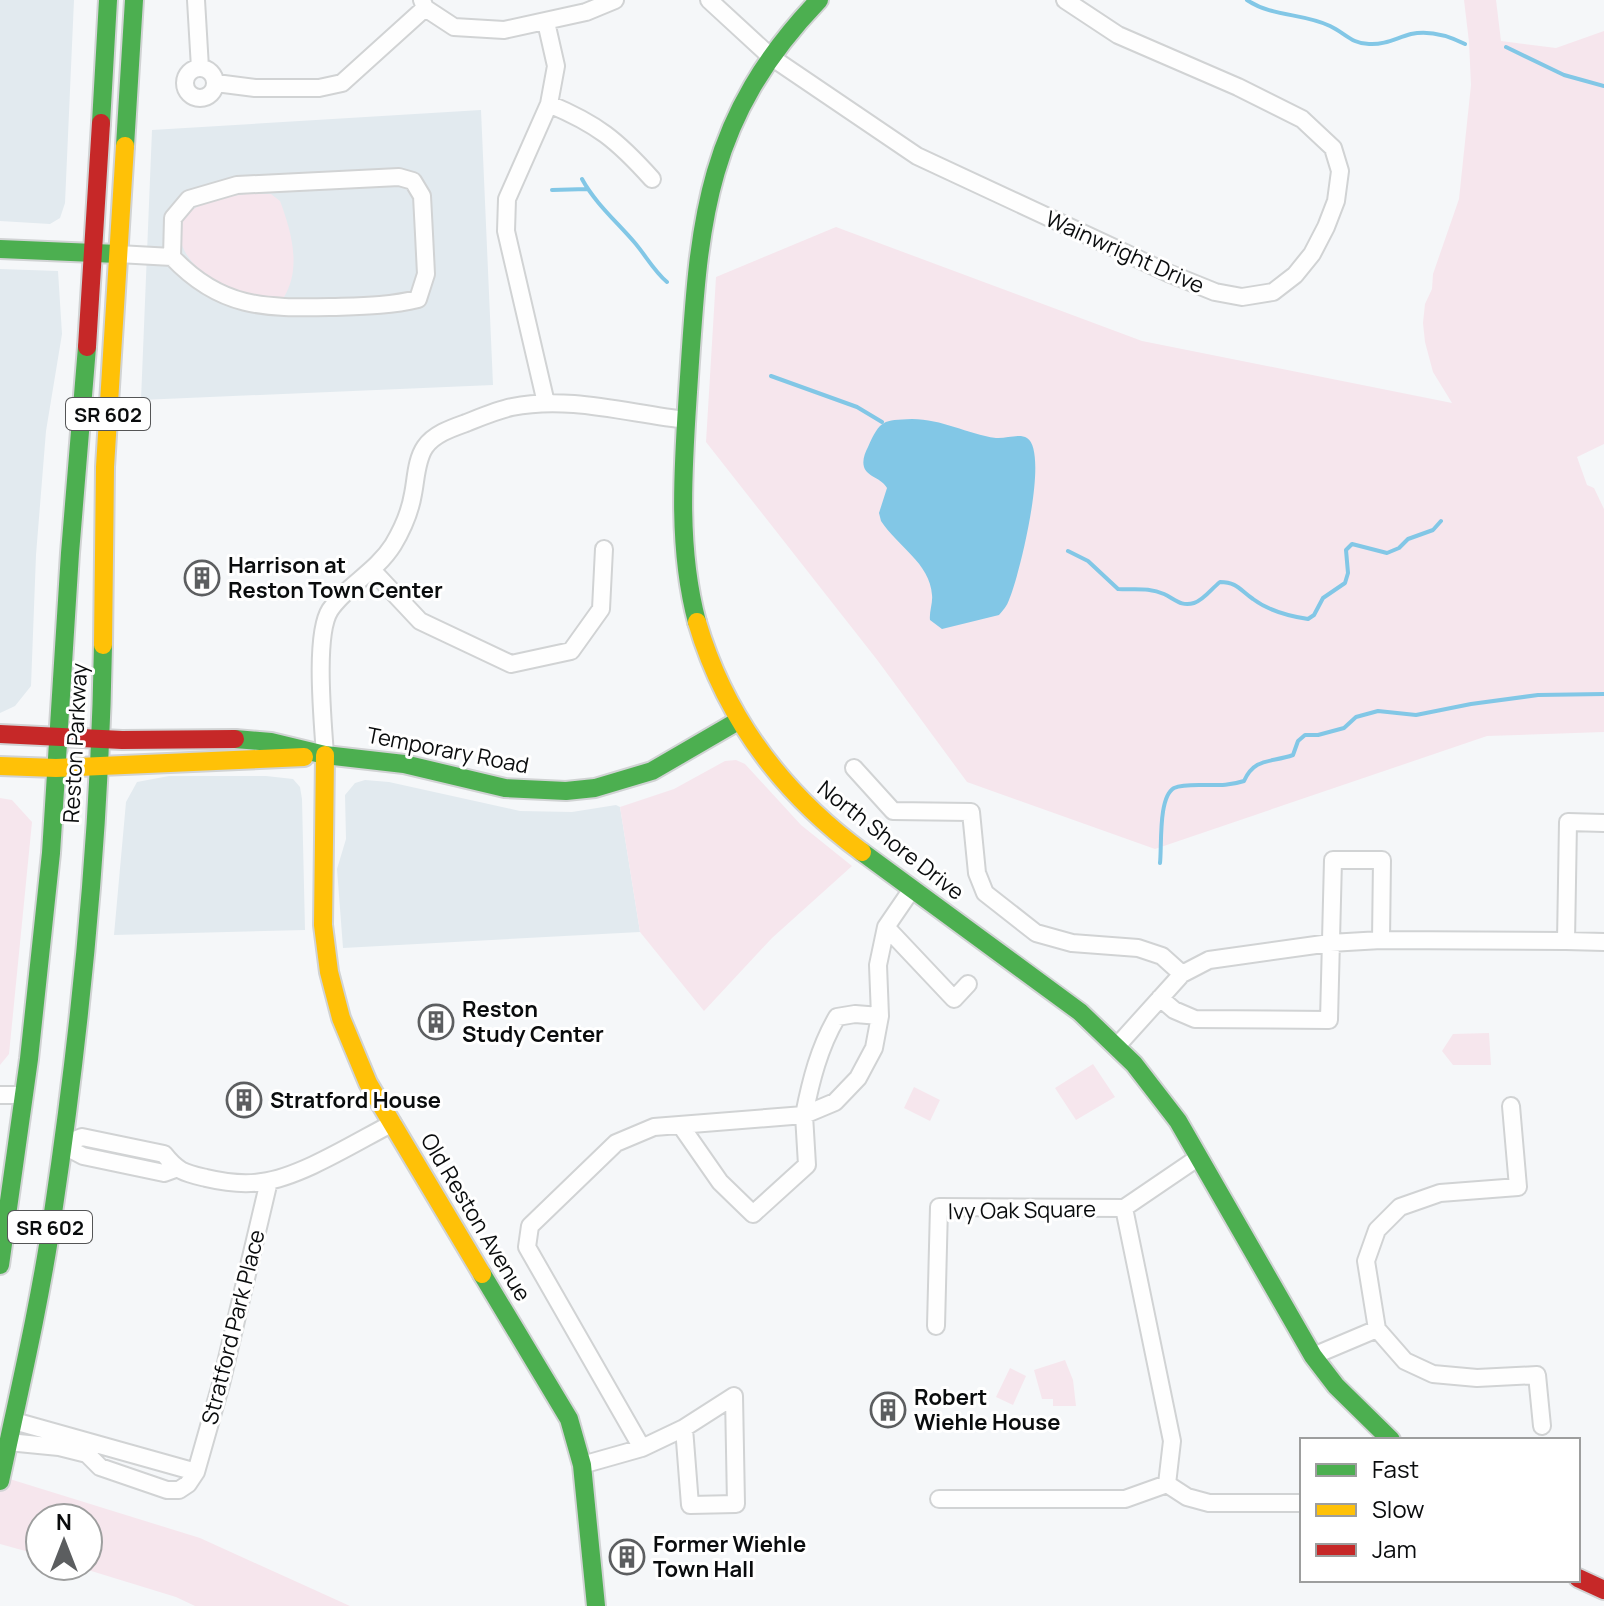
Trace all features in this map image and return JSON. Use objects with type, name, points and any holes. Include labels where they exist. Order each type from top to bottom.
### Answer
[{"type":"street","name":"Reston Parkway","points":[[0,1265],[24,1095],[51,853],[108,0]]},
{"type":"street","name":"Reston Parkway","points":[[0,1481],[7,1420],[38,1303],[77,1031],[100,738],[105,467],[134,0]]},
{"type":"street","points":[[196,0],[200,68]]},
{"type":"street","points":[[216,83],[255,88],[319,88],[342,83],[424,4],[454,27],[504,30],[586,12],[615,0]]},
{"type":"street","name":"Wainwright Drive","points":[[709,0],[771,57],[917,156],[1215,292],[1242,297],[1273,292],[1295,275],[1312,254],[1326,227],[1336,201],[1340,171],[1333,148],[1302,119],[1238,87],[1118,35],[1065,0]]},
{"type":"street","name":"North Shore Drive","points":[[819,0],[771,57],[734,121],[708,193],[695,270],[683,524],[687,580],[706,654],[738,721],[776,775],[802,803],[831,829],[1080,1012],[1117,1046],[1159,1094],[1199,1157],[1297,1333],[1336,1386],[1389,1438]]},
{"type":"street","points":[[546,22],[556,66],[549,104],[507,199],[506,231],[546,403]]},
{"type":"street","points":[[200,68],[208,70],[216,83],[208,96],[200,99],[187,91],[185,83],[187,76],[200,68]]},
{"type":"street","points":[[549,104],[584,119],[623,147],[652,179]]},
{"type":"street","points":[[0,249],[172,257],[191,278],[228,297],[268,308],[370,306],[418,299],[426,274],[422,196],[413,181],[399,177],[237,185],[189,199],[173,218],[172,257]]},
{"type":"street","points":[[325,755],[322,664],[325,622],[330,609],[373,571],[392,546],[406,519],[425,448],[449,430],[483,416],[511,407],[546,403],[568,403],[687,420]]},
{"type":"street","points":[[373,571],[420,621],[511,664],[571,651],[601,609],[604,549]]},
{"type":"street","name":"Temporary Road","points":[[0,734],[58,738],[257,741],[325,755],[404,764],[505,788],[566,791],[595,788],[652,771],[738,721]]},
{"type":"street","name":"Temporary Road","points":[[0,766],[56,768],[325,755]]},
{"type":"street","name":"Old Reston Avenue","points":[[325,755],[327,782],[322,903],[327,963],[345,1033],[368,1083],[569,1419],[582,1465],[596,1606]]},
{"type":"street","points":[[854,768],[893,811],[971,812],[977,873],[985,893],[1036,933],[1072,943],[1138,948],[1162,956],[1182,974]]},
{"type":"street","points":[[1566,941],[1568,822],[1604,823]]},
{"type":"street","points":[[1160,998],[1174,1010],[1195,1019],[1329,1020],[1333,860],[1382,860],[1381,940]]},
{"type":"street","points":[[642,1448],[527,1247],[530,1226],[616,1143],[654,1127],[804,1115],[835,1102],[858,1078],[874,1048],[880,1016],[878,965],[886,927],[912,889]]},
{"type":"street","points":[[886,927],[954,999],[968,984]]},
{"type":"street","points":[[1117,1046],[1182,974],[1209,960],[1330,943],[1381,940],[1604,942]]},
{"type":"street","points":[[681,1126],[720,1182],[753,1214],[807,1165],[804,1115],[811,1080],[825,1038],[837,1017],[855,1014],[880,1016]]},
{"type":"street","points":[[0,1095],[24,1095]]},
{"type":"street","points":[[1511,1106],[1518,1187],[1440,1193],[1400,1207],[1377,1230],[1366,1261],[1377,1329],[1405,1361],[1433,1374],[1477,1378],[1537,1375],[1542,1426]]},
{"type":"street","points":[[62,1145],[83,1156],[164,1173],[175,1169],[223,1182],[269,1181],[309,1167],[393,1123]]},
{"type":"street","name":"Ivy Oak Square","points":[[936,1326],[939,1207],[1124,1208],[1199,1157]]},
{"type":"street","name":"Stratford Park Place","points":[[196,1472],[221,1384],[269,1181]]},
{"type":"street","name":"Ivy Oak Square","points":[[1124,1208],[1172,1441],[1167,1484]]},
{"type":"street","points":[[1313,1356],[1377,1329]]},
{"type":"street","points":[[582,1465],[642,1448],[684,1428],[734,1396],[736,1504],[690,1505],[684,1428]]},
{"type":"street","points":[[4,1441],[59,1447],[87,1454],[100,1467],[167,1490],[179,1490],[188,1484],[196,1472],[7,1420]]},
{"type":"street","points":[[939,1499],[1125,1499],[1167,1484],[1187,1497],[1209,1503],[1300,1503]]},
{"type":"street","points":[[1580,1579],[1604,1590]]},
{"type":"shaded area","points":[[0,0],[74,0],[65,203],[60,218],[50,224],[0,221]]},
{"type":"shaded area","points":[[1464,0],[1496,0],[1501,41],[1556,48],[1604,31],[1604,444],[1577,457],[1587,485],[1594,488],[1604,509],[1604,732],[1487,736],[1155,849],[967,782],[878,661],[706,442],[716,277],[836,227],[1142,341],[1452,403],[1433,372],[1423,323],[1433,274],[1459,199],[1471,85]]},
{"type":"shaded area","points":[[481,110],[493,385],[141,400],[152,130]]},
{"type":"shaded area","points":[[246,194],[271,194],[280,201],[291,236],[294,262],[284,297],[253,297],[224,286],[198,268],[182,244],[181,225],[192,210],[211,201]]},
{"type":"shaded area","points":[[0,269],[58,271],[62,334],[46,431],[36,555],[31,686],[15,706],[0,713]]},
{"type":"shaded area","points":[[736,760],[745,764],[801,825],[852,866],[772,938],[704,1011],[640,932],[620,807],[674,789],[725,761]]},
{"type":"shaded area","points":[[169,776],[293,779],[300,787],[302,799],[305,930],[114,935],[126,802],[137,782]]},
{"type":"shaded area","points":[[365,780],[389,782],[520,811],[572,812],[616,805],[620,807],[640,932],[343,948],[337,869],[346,839],[345,795],[355,783]]},
{"type":"shaded area","points":[[0,798],[12,800],[32,822],[9,1054],[0,1065]]},
{"type":"shaded area","points":[[1489,1033],[1491,1065],[1453,1065],[1442,1051],[1453,1034]]},
{"type":"shaded area","points":[[1093,1064],[1115,1097],[1076,1120],[1055,1088]]},
{"type":"shaded area","points":[[914,1087],[940,1100],[930,1121],[904,1108]]},
{"type":"shaded area","points":[[1065,1360],[1073,1380],[1076,1406],[1053,1406],[1053,1399],[1042,1399],[1034,1370]]},
{"type":"shaded area","points":[[1010,1368],[1026,1376],[1013,1405],[996,1397]]},
{"type":"shaded area","points":[[0,1476],[84,1502],[24,1502],[24,1551],[0,1544]]},
{"type":"shaded area","points":[[104,1508],[200,1538],[350,1606],[195,1606],[104,1575]]},
{"type":"water","points":[[912,419],[934,421],[996,438],[1024,437],[1033,448],[1034,489],[1025,542],[1009,600],[999,615],[942,629],[930,620],[932,595],[925,573],[881,521],[879,513],[887,488],[866,470],[864,457],[876,431],[884,423]]},
{"type":"waterway","points":[[1247,0],[1267,9],[1320,22],[1363,44],[1425,33],[1446,36],[1465,44]]},
{"type":"waterway","points":[[1506,47],[1564,75],[1604,86]]},
{"type":"waterway","points":[[582,179],[667,282]]},
{"type":"waterway","points":[[552,190],[587,189]]},
{"type":"waterway","points":[[771,376],[857,407],[882,422]]},
{"type":"waterway","points":[[1068,551],[1088,561],[1118,589],[1153,590],[1189,604],[1201,599],[1220,582],[1226,582],[1272,610],[1308,619],[1314,615],[1323,598],[1345,583],[1348,573],[1346,550],[1352,544],[1387,553],[1399,548],[1408,539],[1433,530],[1441,521]]},
{"type":"waterway","points":[[1160,863],[1163,811],[1165,801],[1174,788],[1244,781],[1259,764],[1293,755],[1298,741],[1305,735],[1344,728],[1356,717],[1378,711],[1416,715],[1538,695],[1604,694]]},
{"type":"traffic: fast","points":[[101,123],[108,0]]},
{"type":"traffic: fast","points":[[125,146],[134,0]]},
{"type":"traffic: fast","points":[[697,622],[686,565],[683,478],[696,280],[703,230],[713,182],[728,136],[750,91],[780,46],[819,0]]},
{"type":"traffic: fast","points":[[0,249],[118,254]]},
{"type":"traffic: fast","points":[[0,1265],[29,1059],[51,853],[87,347]]},
{"type":"traffic: fast","points":[[0,1481],[42,1280],[72,1072],[93,859],[103,645]]},
{"type":"traffic: fast","points":[[235,739],[271,742],[325,755],[404,764],[505,788],[566,791],[595,788],[652,771],[738,721]]},
{"type":"traffic: fast","points":[[862,852],[1080,1012],[1134,1064],[1178,1121],[1313,1356],[1336,1386],[1389,1438]]},
{"type":"traffic: fast","points":[[482,1274],[569,1419],[582,1465],[596,1606]]},
{"type":"traffic: slow","points":[[103,645],[105,467],[125,146]]},
{"type":"traffic: slow","points":[[697,622],[723,690],[760,750],[806,805],[862,852]]},
{"type":"traffic: slow","points":[[325,755],[323,925],[329,972],[341,1018],[368,1083],[482,1274]]},
{"type":"traffic: slow","points":[[0,766],[56,768],[304,757]]},
{"type":"traffic: jam","points":[[87,347],[101,123]]},
{"type":"traffic: jam","points":[[0,734],[122,740],[235,739]]},
{"type":"traffic: jam","points":[[1580,1579],[1604,1590]]},
{"type":"place","name":"Harrison at Reston Town Center","points":[[202,578]]},
{"type":"place","name":"Reston Study Center","points":[[436,1022]]},
{"type":"place","name":"Stratford House","points":[[244,1100]]},
{"type":"place","name":"Robert Wiehle House","points":[[888,1410]]},
{"type":"place","name":"Former Wiehle Town Hall","points":[[627,1557]]}]
